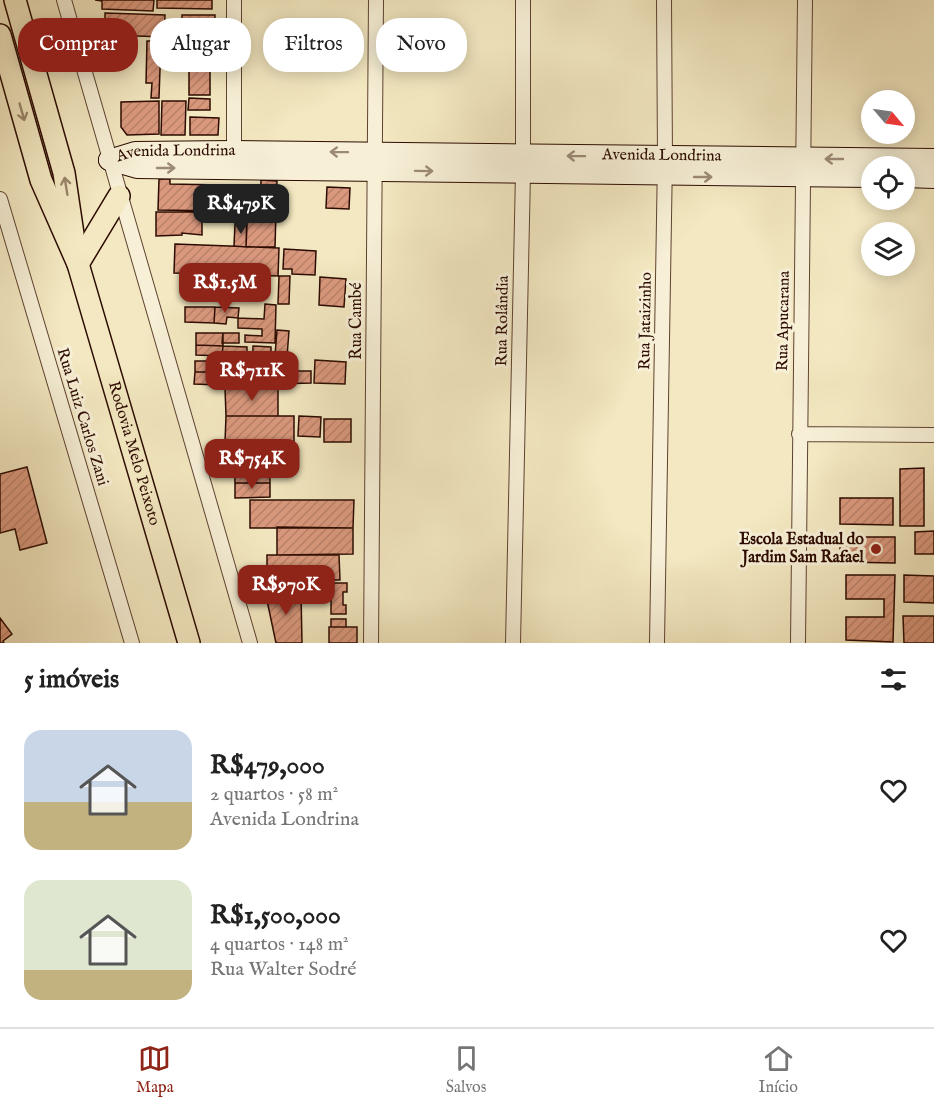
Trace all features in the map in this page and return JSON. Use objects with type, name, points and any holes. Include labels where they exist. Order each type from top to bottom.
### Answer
[{"type":"main road","name":"Rodovia Melo Peixoto","points":[[15,0],[64,173],[78,264]]},
{"type":"main road","name":"Rodovia Melo Peixoto","points":[[0,35],[41,180],[78,264],[189,643]]},
{"type":"main road","points":[[78,264],[119,196]]},
{"type":"street","points":[[64,0],[250,643]]},
{"type":"street","points":[[234,0],[234,160]]},
{"type":"street","name":"Rua Cambé","points":[[371,643],[376,0]]},
{"type":"street","name":"Rua Rolândia","points":[[513,643],[523,164],[523,0]]},
{"type":"street","name":"Rua Jataizinho","points":[[657,643],[665,167],[664,0]]},
{"type":"street","name":"Rua Apucarana","points":[[798,643],[805,0]]},
{"type":"street","name":"Avenida Londrina","points":[[109,160],[137,168],[234,160],[802,168],[934,159]]},
{"type":"street","name":"Avenida Londrina","points":[[802,168],[861,176]]},
{"type":"street","points":[[915,177],[934,177]]},
{"type":"street","name":"Rua Luiz Carlos Zani","points":[[0,200],[132,643]]},
{"type":"street","points":[[799,434],[934,435]]},
{"type":"building","points":[[95,0],[154,0],[153,11],[102,9],[102,1]]},
{"type":"building","points":[[157,0],[212,0],[212,9],[157,8]]},
{"type":"building","points":[[105,13],[165,15],[165,18],[150,18],[150,36],[138,36],[138,18],[105,18]]},
{"type":"building","points":[[182,15],[215,15],[215,18],[182,18]]},
{"type":"building","points":[[147,41],[150,41],[150,72],[160,72],[159,98],[151,98],[152,83],[146,83]]},
{"type":"building","points":[[189,72],[210,72],[210,95],[189,95]]},
{"type":"building","points":[[189,98],[210,99],[210,110],[188,110]]},
{"type":"building","points":[[159,101],[159,134],[127,135],[121,127],[121,102]]},
{"type":"building","points":[[162,101],[186,101],[185,135],[161,135]]},
{"type":"building","points":[[190,117],[219,118],[218,135],[190,135]]},
{"type":"building","points":[[159,179],[170,179],[170,184],[221,185],[220,211],[158,210]]},
{"type":"building","points":[[261,180],[277,181],[276,212],[260,212]]},
{"type":"building","points":[[327,187],[350,188],[349,209],[326,208]]},
{"type":"building","points":[[247,211],[276,212],[275,247],[246,247]]},
{"type":"building","points":[[156,212],[202,212],[202,235],[182,233],[182,235],[156,236]]},
{"type":"building","points":[[235,224],[247,224],[246,247],[234,246]]},
{"type":"building","points":[[175,244],[279,248],[278,276],[174,273]]},
{"type":"building","points":[[284,249],[316,251],[315,275],[292,274],[292,269],[283,269]]},
{"type":"building","points":[[279,276],[290,276],[289,304],[278,304]]},
{"type":"building","points":[[320,277],[346,279],[344,307],[319,305]]},
{"type":"building","points":[[265,304],[276,305],[275,343],[245,342],[245,335],[262,336],[262,329],[238,328],[238,318],[264,319]]},
{"type":"building","points":[[185,307],[215,307],[214,323],[185,322]]},
{"type":"building","points":[[215,307],[239,308],[238,318],[227,317],[226,324],[214,323]]},
{"type":"building","points":[[277,330],[289,331],[287,357],[275,356]]},
{"type":"building","points":[[196,333],[223,333],[223,346],[196,345]]},
{"type":"building","points":[[223,333],[239,333],[239,343],[222,343]]},
{"type":"building","points":[[196,345],[223,346],[222,356],[196,355]]},
{"type":"building","points":[[223,346],[247,347],[247,356],[222,356]]},
{"type":"building","points":[[253,346],[271,347],[271,386],[252,385]]},
{"type":"building","points":[[315,360],[346,362],[345,384],[314,383]]},
{"type":"building","points":[[195,361],[236,361],[236,372],[195,372]]},
{"type":"building","points":[[274,371],[311,371],[311,383],[274,384]]},
{"type":"building","points":[[195,372],[219,372],[219,385],[194,384]]},
{"type":"building","points":[[219,372],[252,372],[252,385],[219,385]]},
{"type":"building","points":[[225,388],[278,389],[278,416],[226,416]]},
{"type":"building","points":[[226,416],[294,416],[294,442],[225,442]]},
{"type":"building","points":[[299,416],[321,417],[320,437],[298,436]]},
{"type":"building","points":[[324,419],[351,419],[351,442],[324,442]]},
{"type":"building","points":[[269,444],[270,483],[235,483],[234,445]]},
{"type":"building","points":[[27,467],[47,543],[20,550],[15,529],[0,533],[0,474]]},
{"type":"building","points":[[924,468],[924,526],[900,526],[900,469]]},
{"type":"building","points":[[235,483],[270,483],[270,497],[235,498]]},
{"type":"building","points":[[840,498],[893,498],[893,525],[840,524]]},
{"type":"building","points":[[250,500],[354,500],[353,528],[250,528]]},
{"type":"building","points":[[277,527],[353,528],[353,554],[277,555]]},
{"type":"building","points":[[934,531],[934,554],[915,554],[915,532]]},
{"type":"building","points":[[840,537],[895,537],[895,563],[840,562]]},
{"type":"building","points":[[267,555],[339,555],[340,580],[267,580]]},
{"type":"building","points":[[846,575],[895,575],[893,642],[846,640],[846,617],[884,617],[884,599],[846,599]]},
{"type":"building","points":[[904,575],[934,576],[934,603],[904,602]]},
{"type":"building","points":[[331,583],[347,583],[347,592],[343,592],[346,614],[331,614]]},
{"type":"building","points":[[265,591],[301,593],[302,643],[276,643]]},
{"type":"building","points":[[903,616],[934,616],[934,643],[904,643]]},
{"type":"building","points":[[0,618],[12,634],[3,641],[4,643],[0,643]]},
{"type":"building","points":[[331,619],[346,619],[346,627],[331,627]]},
{"type":"building","points":[[329,627],[357,627],[357,643],[329,643]]},
{"type":"place","name":"Escola Estadual do Jardim Sam Rafael","points":[[876,549]]}]
